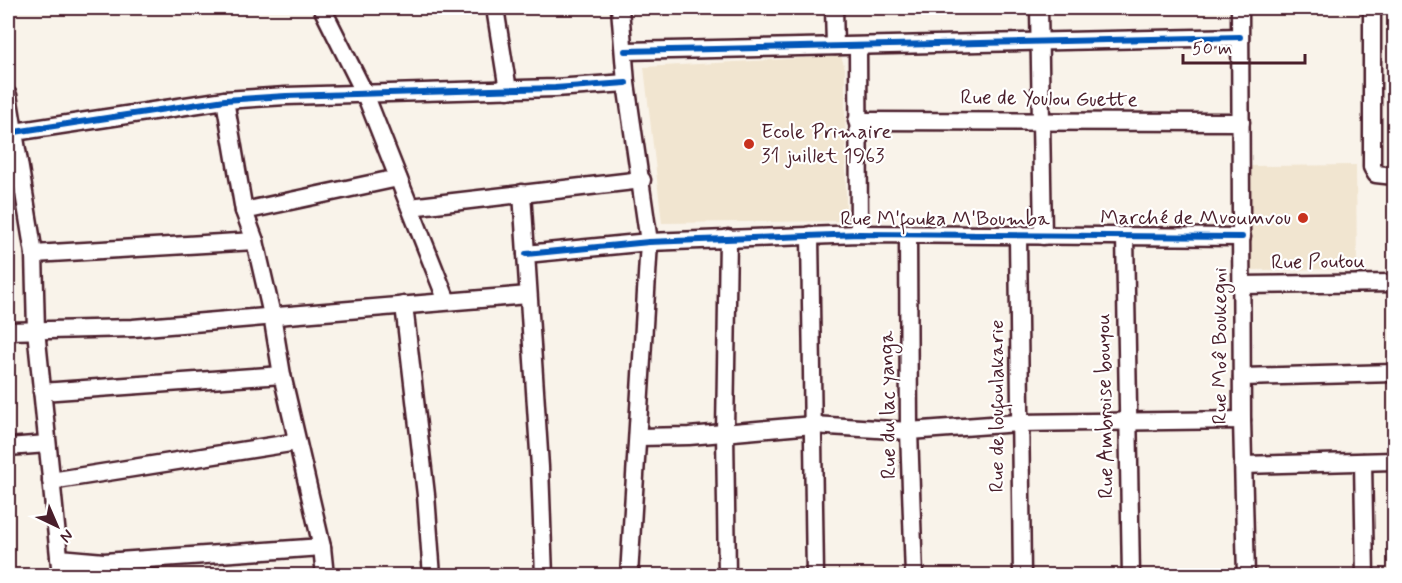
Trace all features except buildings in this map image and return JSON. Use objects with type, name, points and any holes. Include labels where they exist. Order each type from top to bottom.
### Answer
[{"type":"street","points":[[322,8],[365,94],[447,301]]},
{"type":"street","points":[[495,8],[508,90]]},
{"type":"street","points":[[620,8],[626,83],[642,180],[649,242],[629,576]]},
{"type":"street","points":[[834,8],[835,46]]},
{"type":"street","points":[[1039,8],[1043,236]]},
{"type":"street","name":"Rue Moê Boukegni","points":[[1240,8],[1242,420],[1246,576]]},
{"type":"street","points":[[1372,8],[1372,167],[1376,174],[1395,176]]},
{"type":"street","points":[[625,51],[1240,37]]},
{"type":"street","points":[[858,47],[859,234]]},
{"type":"street","points":[[11,132],[225,100],[508,90],[626,83]]},
{"type":"street","points":[[8,95],[11,132],[34,254],[36,330],[61,576]]},
{"type":"street","points":[[225,100],[244,212],[255,241],[272,315],[282,375],[322,547],[325,576]]},
{"type":"street","name":"Rue de Youlou Guette","points":[[857,121],[924,120],[1040,124],[1242,122]]},
{"type":"street","points":[[244,212],[399,178]]},
{"type":"street","points":[[410,207],[642,180]]},
{"type":"street","points":[[522,193],[540,466],[544,576]]},
{"type":"street","name":"Rue du lac yanga","points":[[908,234],[909,430],[914,576]]},
{"type":"street","points":[[810,235],[815,576]]},
{"type":"street","name":"Rue M'fouka M'Boumba","points":[[526,254],[649,242],[810,235],[1242,237]]},
{"type":"street","name":"Rue de loufoulakarie","points":[[1018,236],[1018,423],[1022,576]]},
{"type":"street","name":"Rue Ambroise bouyou","points":[[1125,236],[1131,576]]},
{"type":"street","points":[[727,576],[725,432],[728,238]]},
{"type":"street","points":[[34,254],[255,241]]},
{"type":"street","name":"Rue Poutou","points":[[1242,285],[1395,283]]},
{"type":"street","points":[[8,331],[133,328],[528,296]]},
{"type":"street","points":[[404,305],[426,495],[432,576]]},
{"type":"street","points":[[1242,378],[1395,373]]},
{"type":"street","points":[[42,392],[282,375]]},
{"type":"street","points":[[638,437],[689,436],[813,425],[909,430],[1018,423],[1242,420]]},
{"type":"street","points":[[51,481],[297,442]]},
{"type":"street","points":[[8,447],[47,444]]},
{"type":"street","points":[[1243,465],[1395,461]]},
{"type":"street","points":[[1364,462],[1365,576]]},
{"type":"street","points":[[59,558],[104,562],[322,547]]},
{"type":"shaded area","name":"Ecole Primaire 31 juillet 1963","points":[[841,56],[845,68],[846,221],[662,223],[644,67]]},
{"type":"shaded area","name":"Marché de Mvoumvou","points":[[1356,165],[1357,269],[1247,270],[1250,166]]},
{"type":"cycle path","points":[[625,51],[1240,37]]},
{"type":"cycle path","points":[[8,133],[225,100],[555,88],[626,83]]},
{"type":"cycle path","points":[[526,254],[649,242],[859,234],[1242,237]]},
{"type":"place","name":"Ecole Primaire 31 juillet 1963","points":[[749,144]]},
{"type":"place","name":"Marché de Mvoumvou","points":[[1303,218]]}]
